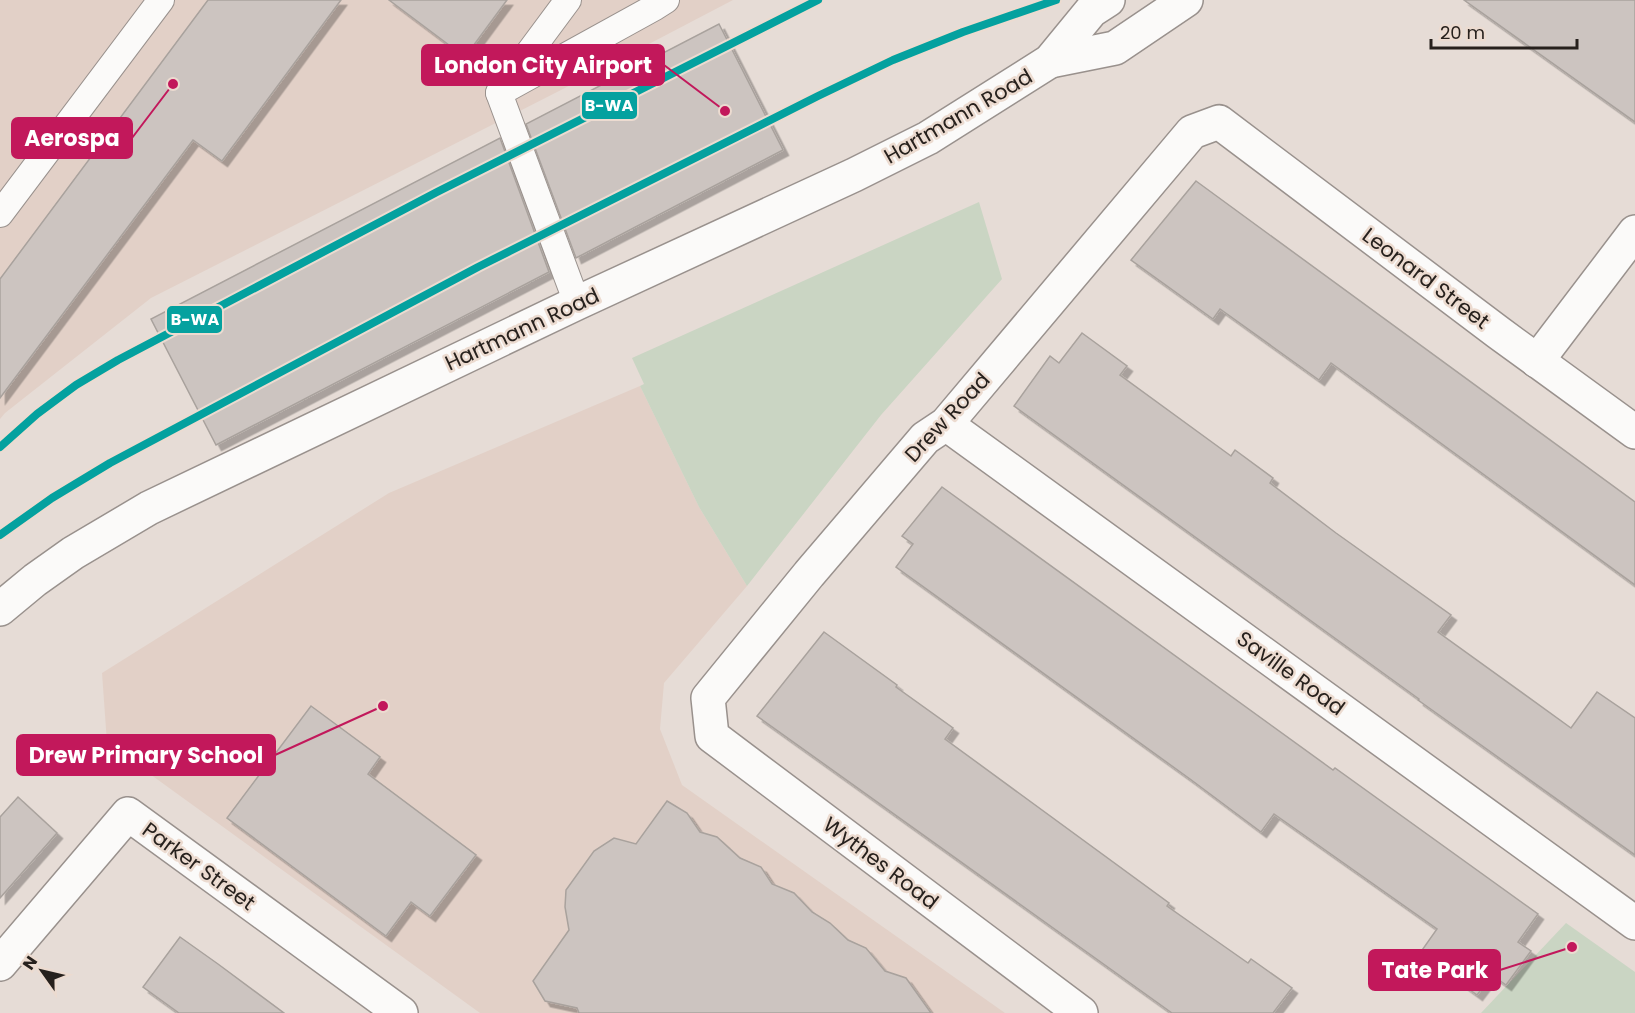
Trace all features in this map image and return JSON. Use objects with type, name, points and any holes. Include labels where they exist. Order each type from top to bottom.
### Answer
[{"type":"street","name":"Hartmann Road","points":[[0,609],[35,580],[74,553],[149,508],[928,138],[1050,61],[1090,11],[1108,0]]},
{"type":"street","name":"Hartmann Road","points":[[1050,61],[1115,48],[1186,0]]},
{"type":"street","name":"Leonard Street","points":[[1219,122],[1635,432]]},
{"type":"street","name":"Drew Road","points":[[708,698],[809,574],[925,438],[946,424],[1192,132],[1219,122]]},
{"type":"street","points":[[1537,360],[1635,232]]},
{"type":"street","name":"Saville Road","points":[[946,424],[1635,922]]},
{"type":"street","name":"Wythes Road","points":[[708,698],[712,736],[1081,1013]]},
{"type":"street","name":"Parker Street","points":[[0,964],[128,813],[401,1013]]},
{"type":"lane","points":[[0,214],[162,0]]},
{"type":"lane","points":[[500,93],[568,0]]},
{"type":"lane","points":[[500,93],[666,0]]},
{"type":"lane","points":[[500,93],[577,303]]},
{"type":"shaded area","points":[[0,0],[733,0],[151,298],[0,419]]},
{"type":"shaded area","points":[[640,386],[699,507],[747,586],[664,683],[660,729],[682,785],[1005,1013],[480,1013],[107,743],[102,673],[389,493]]},
{"type":"green space","points":[[979,202],[1002,279],[881,415],[747,586],[699,507],[640,386],[644,384],[632,358]]},
{"type":"green space","points":[[1566,923],[1635,972],[1635,1013],[1481,1013]]},
{"type":"building","points":[[208,0],[341,0],[222,161],[193,140],[0,398],[0,279]]},
{"type":"building","points":[[389,0],[507,0],[465,57]]},
{"type":"building","points":[[1464,0],[1635,0],[1635,122]]},
{"type":"building","points":[[719,24],[783,150],[576,258],[526,124]]},
{"type":"building","points":[[500,138],[549,272],[216,445],[151,319]]},
{"type":"building","points":[[1196,181],[1635,502],[1635,585],[1331,363],[1319,380],[1220,309],[1213,319],[1131,260]]},
{"type":"building","points":[[1082,333],[1127,366],[1120,375],[1231,456],[1235,450],[1273,478],[1270,483],[1451,615],[1438,632],[1571,728],[1597,692],[1635,718],[1635,855],[1014,406],[1050,356],[1059,363]]},
{"type":"building","points":[[942,487],[1333,770],[1335,768],[1538,914],[1518,942],[1531,951],[1506,985],[1492,975],[1477,995],[1420,953],[1437,929],[1274,814],[1261,832],[896,567],[913,544],[902,536]]},
{"type":"building","points":[[824,632],[953,728],[945,739],[1169,903],[1167,906],[1248,963],[1251,959],[1292,988],[1273,1013],[1172,1013],[757,716]]},
{"type":"building","points":[[311,706],[380,757],[368,774],[476,855],[430,916],[411,902],[386,936],[227,818]]},
{"type":"building","points":[[18,797],[57,833],[0,898],[0,817]]},
{"type":"building","points":[[667,801],[687,813],[700,832],[717,837],[740,858],[761,867],[772,884],[794,893],[812,912],[830,923],[848,940],[866,948],[885,971],[906,978],[931,1013],[579,1013],[577,1008],[545,1001],[533,981],[569,930],[565,907],[566,890],[594,851],[614,838],[636,844]]},
{"type":"building","points":[[180,937],[284,1013],[179,1013],[143,987]]},
{"type":"transit line","name":"B-WA","points":[[0,447],[37,414],[76,385],[118,360],[437,192],[818,0]]},
{"type":"transit line","name":"B-WA","points":[[0,535],[52,498],[110,463],[478,267],[893,60],[963,32],[1056,0]]},
{"type":"place","name":"Aerospa","points":[[173,84]]},
{"type":"place","name":"London City Airport","points":[[725,111]]},
{"type":"place","name":"Drew Primary School","points":[[383,706]]},
{"type":"place","name":"Tate Park","points":[[1572,947]]}]
